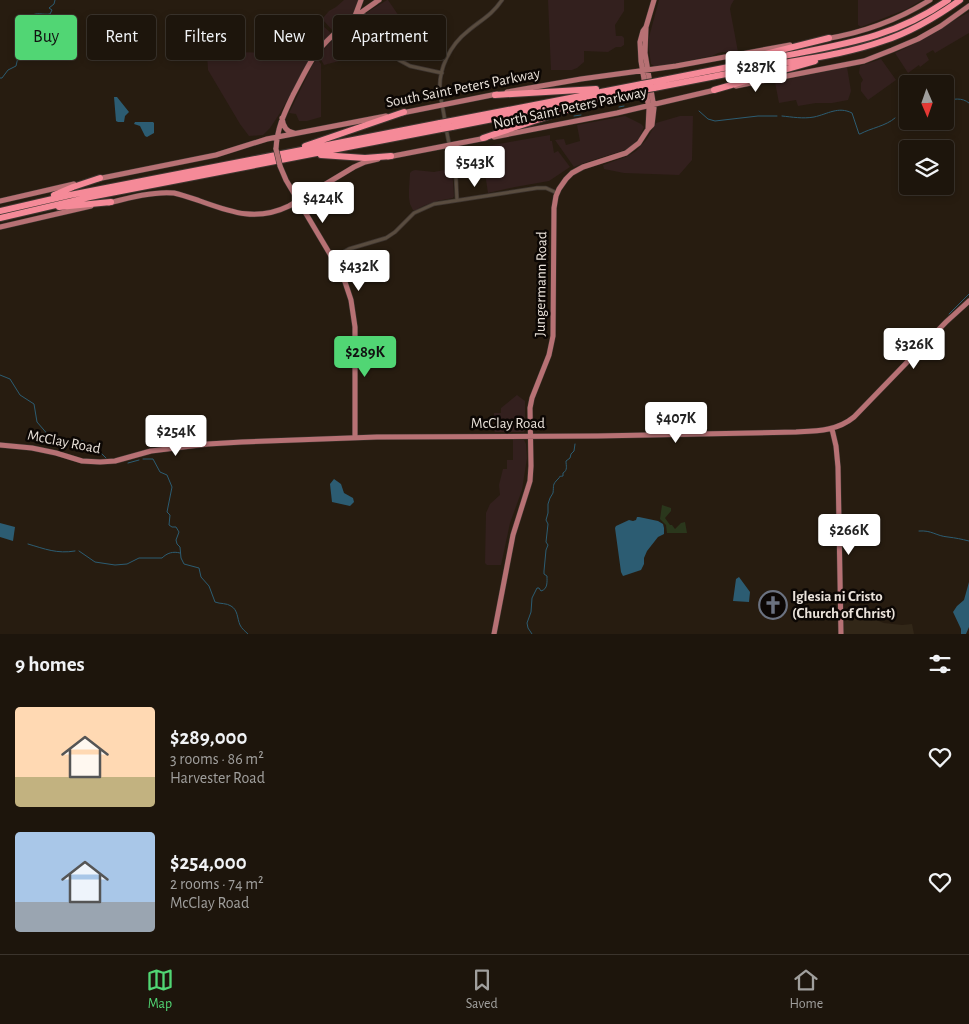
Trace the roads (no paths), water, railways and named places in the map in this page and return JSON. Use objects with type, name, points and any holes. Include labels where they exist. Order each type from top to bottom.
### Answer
[{"type":"highway","points":[[653,85],[710,70],[872,38],[914,20],[948,0]]},
{"type":"highway","points":[[0,218],[109,193],[307,155],[451,124],[653,85],[838,53],[872,45],[899,35],[929,20],[960,0]]},
{"type":"highway","points":[[710,70],[733,62],[829,38]]},
{"type":"highway","points":[[714,90],[838,53]]},
{"type":"highway","points":[[495,94],[594,89],[612,93]]},
{"type":"highway","points":[[483,138],[595,103],[612,93]]},
{"type":"highway","points":[[289,152],[404,112]]},
{"type":"highway","points":[[0,211],[39,201],[289,152],[441,126]]},
{"type":"highway","points":[[307,155],[365,158],[391,156]]},
{"type":"highway","points":[[39,201],[100,178]]},
{"type":"highway","points":[[45,208],[111,202]]},
{"type":"main road","points":[[363,0],[371,2],[379,0]]},
{"type":"main road","points":[[362,12],[363,0]]},
{"type":"main road","points":[[356,15],[363,0]]},
{"type":"main road","points":[[358,15],[379,0]]},
{"type":"main road","points":[[645,71],[646,27],[654,0]]},
{"type":"main road","name":"South Saint Peters Parkway","points":[[0,202],[100,178],[216,155],[265,139],[566,81],[676,66],[854,33],[883,23],[930,0]]},
{"type":"main road","name":"North Saint Peters Parkway","points":[[0,227],[111,202],[167,193],[182,195],[242,214],[265,214],[284,208],[359,164],[391,156],[593,118],[714,90],[864,61],[918,39],[941,26],[969,6]]},
{"type":"main road","points":[[557,192],[574,171],[626,153],[639,143],[652,126],[651,105],[641,59],[641,37],[646,27]]},
{"type":"main road","points":[[333,35],[307,68],[282,118],[276,149],[286,180],[333,258],[346,282],[351,300],[354,320],[355,438]]},
{"type":"main road","points":[[630,72],[638,67],[641,59]]},
{"type":"main road","points":[[651,119],[658,107],[664,102]]},
{"type":"main road","points":[[633,109],[645,112],[651,119]]},
{"type":"main road","points":[[282,118],[286,130],[298,133]]},
{"type":"main road","points":[[265,139],[279,127]]},
{"type":"main road","name":"Jungermann Road","points":[[494,634],[513,535],[530,481],[530,408],[549,354],[553,336],[554,208],[557,192]]},
{"type":"main road","points":[[305,211],[305,200],[308,194]]},
{"type":"main road","points":[[284,208],[295,207],[305,211]]},
{"type":"main road","name":"McClay Road","points":[[0,445],[32,448],[82,461],[100,462],[115,461],[151,451],[208,444],[384,436],[597,436],[820,431],[841,426],[854,416],[969,301]]},
{"type":"main road","points":[[835,438],[841,426]]},
{"type":"main road","points":[[832,429],[835,438],[838,470],[841,634]]},
{"type":"main road","points":[[820,431],[835,438]]},
{"type":"street","points":[[457,200],[456,179],[440,92],[442,73],[454,44],[489,16],[502,0]]},
{"type":"street","points":[[362,12],[399,60],[410,66],[442,73]]},
{"type":"street","points":[[333,258],[349,249],[387,238],[414,213],[434,204],[537,188],[546,188],[557,192]]},
{"type":"water","points":[[114,97],[117,97],[129,112],[125,116],[124,122],[116,121]]},
{"type":"water","points":[[135,122],[153,122],[154,133],[147,137],[145,136],[140,126],[134,124]]},
{"type":"water","points":[[334,479],[341,484],[344,493],[353,498],[354,502],[350,506],[332,502],[330,484]]},
{"type":"water","points":[[637,517],[658,521],[663,524],[664,534],[658,537],[647,551],[641,570],[623,576],[615,528],[629,520],[636,520]]},
{"type":"water","points":[[0,523],[15,527],[13,541],[0,537]]},
{"type":"water","points":[[739,577],[750,592],[749,602],[733,601],[736,579]]},
{"type":"water","points":[[969,582],[969,627],[966,634],[961,634],[961,629],[953,612],[964,600]]},
{"type":"waterway","points":[[33,15],[50,14],[52,10],[49,8],[54,4],[55,0]]},
{"type":"waterway","points":[[0,78],[8,70],[16,66],[17,60]]},
{"type":"waterway","points":[[954,99],[960,99],[969,103]]},
{"type":"waterway","points":[[619,107],[624,106]]},
{"type":"waterway","points":[[782,116],[810,118],[838,110],[847,111],[852,113],[859,134],[883,125],[895,118]]},
{"type":"waterway","points":[[699,111],[708,119],[715,121],[758,116],[777,116]]},
{"type":"waterway","points":[[574,116],[581,115]]},
{"type":"waterway","points":[[949,314],[969,294]]},
{"type":"waterway","points":[[0,375],[10,379],[20,395],[34,404],[37,422],[50,437],[83,441],[98,450],[106,458]]},
{"type":"waterway","points":[[532,634],[527,623],[531,612],[532,598],[537,588],[541,591],[546,587],[547,583],[547,576],[544,574],[544,571],[548,545],[546,542],[548,504],[553,493],[554,484],[560,476],[563,476],[566,469],[566,461],[574,451],[575,444]]},
{"type":"waterway","points":[[143,459],[153,459],[160,472],[167,475],[172,487],[167,512],[170,515],[169,525],[176,527],[179,532],[176,540],[180,547],[181,558],[184,564],[199,568],[201,577],[209,586],[215,602],[228,604],[233,608],[240,625],[248,634]]},
{"type":"waterway","points":[[128,463],[139,460]]},
{"type":"waterway","points":[[919,531],[927,531],[969,541]]},
{"type":"waterway","points":[[28,544],[57,551],[75,551]]},
{"type":"waterway","points":[[79,551],[95,562],[115,565],[127,564],[139,558],[162,558],[170,553],[180,553]]},
{"type":"place","name":"Iglesia ni Cristo (Church of Christ)","points":[[773,605]]}]
